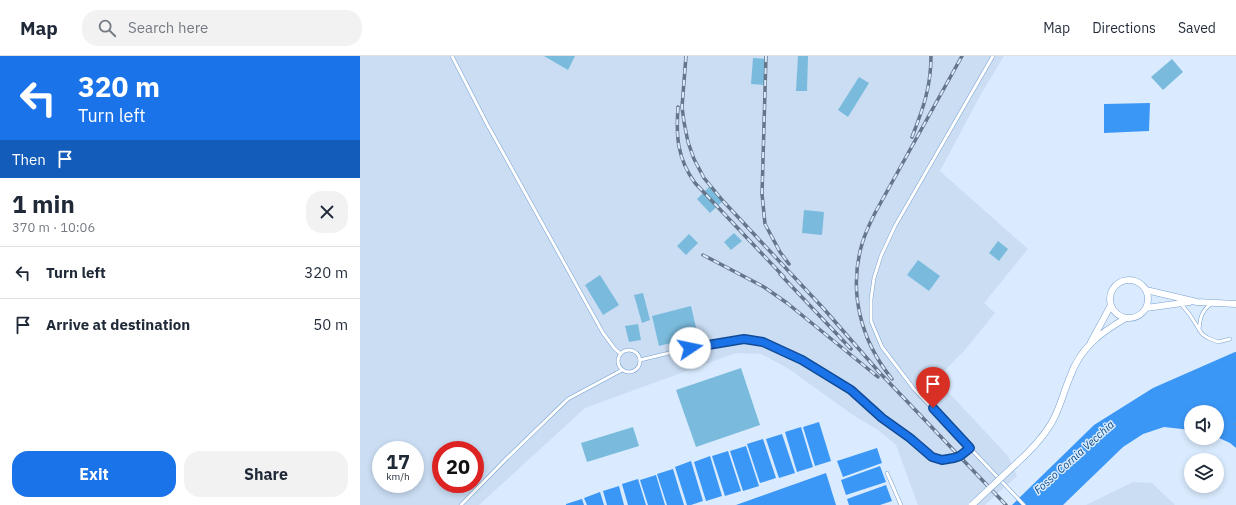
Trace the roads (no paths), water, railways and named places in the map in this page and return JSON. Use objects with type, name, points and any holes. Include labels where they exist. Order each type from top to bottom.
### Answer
[{"type":"street","points":[[1124,280],[1140,283],[1146,290],[1148,298],[1146,308],[1142,314],[1137,317],[1126,318],[1116,313],[1111,305],[1111,292],[1118,283],[1124,280]]},
{"type":"street","points":[[1146,290],[1197,302]]},
{"type":"street","points":[[1146,308],[1197,302],[1236,304]]},
{"type":"street","points":[[1089,345],[1111,305]]},
{"type":"street","points":[[972,505],[1036,444],[1051,423],[1061,404],[1070,376],[1079,357],[1089,345],[1111,327],[1126,318]]},
{"type":"lane","points":[[452,56],[487,124],[603,333],[615,349],[621,354]]},
{"type":"lane","points":[[994,56],[895,226],[881,256],[874,278],[870,299],[871,321],[882,347],[914,389],[1024,505]]},
{"type":"lane","points":[[1180,303],[1190,315],[1202,334],[1218,342],[1230,339]]},
{"type":"lane","points":[[1199,330],[1202,314],[1205,308],[1212,303]]},
{"type":"lane","points":[[640,360],[690,348],[737,340],[744,339],[763,342],[791,354],[851,390],[882,418],[910,438],[932,457],[942,460],[954,458],[960,456],[970,448]]},
{"type":"lane","points":[[627,351],[637,354],[640,360],[638,367],[633,372],[626,372],[620,367],[618,360],[621,354],[627,351]]},
{"type":"lane","points":[[461,505],[568,399],[622,370]]},
{"type":"lane","points":[[887,473],[901,505]]},
{"type":"water","points":[[1150,103],[1149,131],[1104,133],[1104,104]]},
{"type":"water","name":"Fosso Cornia Vecchia","points":[[1236,352],[1236,448],[1224,440],[1224,405],[1184,405],[1184,429],[1164,427],[1143,434],[1123,447],[1063,505],[1012,505],[1094,425],[1153,388]]},
{"type":"water","points":[[819,422],[831,461],[815,466],[803,427]]},
{"type":"water","points":[[801,427],[813,467],[797,472],[785,432]]},
{"type":"water","points":[[782,434],[795,473],[779,478],[766,439]]},
{"type":"water","points":[[763,439],[776,478],[760,483],[747,444]]},
{"type":"water","points":[[746,446],[759,486],[743,491],[730,451]]},
{"type":"water","points":[[877,448],[882,463],[843,477],[837,461]]},
{"type":"water","points":[[728,451],[741,491],[725,496],[712,456]]},
{"type":"water","points":[[710,456],[722,496],[706,501],[694,462]]},
{"type":"water","points":[[691,461],[703,501],[687,505],[675,467]]},
{"type":"water","points":[[880,466],[886,482],[846,495],[841,480]]},
{"type":"water","points":[[673,469],[684,505],[667,505],[657,474]]},
{"type":"water","points":[[826,473],[836,505],[736,505]]},
{"type":"water","points":[[656,475],[665,505],[648,505],[640,480]]},
{"type":"water","points":[[638,479],[646,505],[628,505],[622,484]]},
{"type":"water","points":[[886,485],[892,501],[880,505],[849,505],[847,499]]},
{"type":"water","points":[[619,486],[624,505],[607,505],[603,491]]},
{"type":"water","points":[[600,492],[604,505],[587,505],[584,498]]},
{"type":"water","points":[[582,499],[584,505],[566,505],[566,504]]},
{"type":"railway","points":[[686,56],[682,107],[684,122],[688,142],[694,159],[704,178],[723,201],[824,309],[879,372],[1006,505]]},
{"type":"railway","points":[[766,56],[762,194],[765,224],[780,252],[789,264]]},
{"type":"railway","points":[[912,137],[926,98],[930,78],[931,56]]},
{"type":"railway","points":[[892,379],[872,349],[860,315],[856,280],[858,262],[869,224],[962,56]]},
{"type":"railway","points":[[678,107],[677,128],[679,146],[684,165],[689,174],[695,183],[784,277]]},
{"type":"railway","points":[[703,255],[764,287],[787,303],[878,377]]},
{"type":"railway","points":[[780,274],[851,349]]}]
